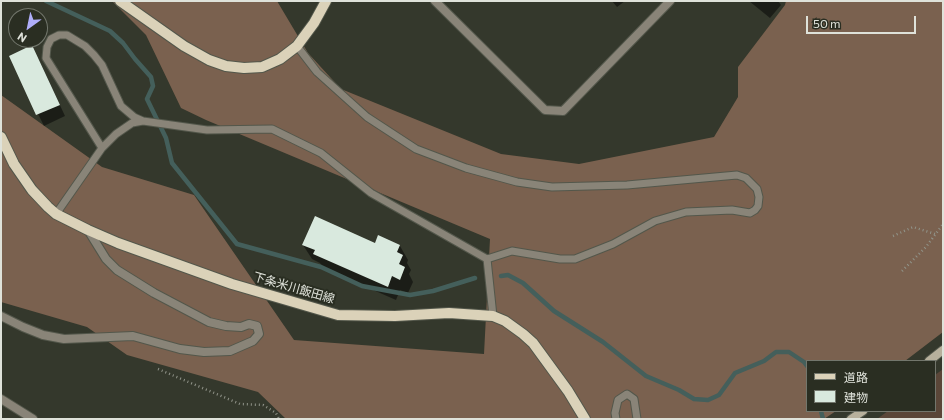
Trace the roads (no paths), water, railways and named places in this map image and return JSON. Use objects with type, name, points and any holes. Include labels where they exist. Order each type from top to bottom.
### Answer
[{"type":"main road","points":[[120,1],[184,46],[209,60],[226,66],[244,68],[262,67],[280,59],[297,46],[314,23],[326,1]]},
{"type":"main road","name":"下条米川飯田線","points":[[1,137],[14,164],[32,190],[56,214],[118,243],[232,284],[338,315],[395,316],[449,313],[493,316],[505,321],[533,343],[568,391],[585,419]]},
{"type":"main road","points":[[931,360],[943,350]]},
{"type":"main road","points":[[851,419],[862,412]]},
{"type":"street","points":[[435,1],[545,110],[563,111],[670,1]]},
{"type":"street","points":[[1,316],[43,335],[64,339],[133,336],[180,349],[204,352],[230,351],[253,341],[259,334],[257,326],[249,324],[241,327],[226,326],[209,322],[154,293],[117,270],[106,259],[88,230]]},
{"type":"street","points":[[1,399],[33,419]]},
{"type":"lane","points":[[102,148],[46,58],[47,47],[51,39],[59,34],[67,35],[85,46],[94,54],[104,70],[121,106],[134,117],[145,121],[207,130],[272,129],[321,153],[371,193],[487,259],[512,251],[560,259],[575,259],[613,244],[655,221],[686,212],[732,210],[750,213],[758,206],[759,197],[757,189],[746,178],[737,175],[627,185],[552,186],[517,182],[466,168],[416,149],[367,117],[318,72],[297,46]]},
{"type":"lane","points":[[56,214],[102,148],[121,130],[132,123],[145,121]]},
{"type":"lane","points":[[487,259],[493,316]]},
{"type":"lane","points":[[616,419],[615,413],[618,400],[627,394],[634,399],[637,419]]},
{"type":"waterway","points":[[46,1],[110,31],[123,43],[151,77],[153,86],[147,99],[166,138],[172,163],[237,244],[321,267],[362,286],[410,295],[433,291],[475,278]]},
{"type":"waterway","points":[[501,276],[508,275],[523,283],[554,311],[603,342],[646,376],[679,390],[694,399],[708,400],[719,395],[735,373],[764,361],[776,352],[789,352],[806,365]]},
{"type":"waterway","points":[[821,412],[823,419]]}]
